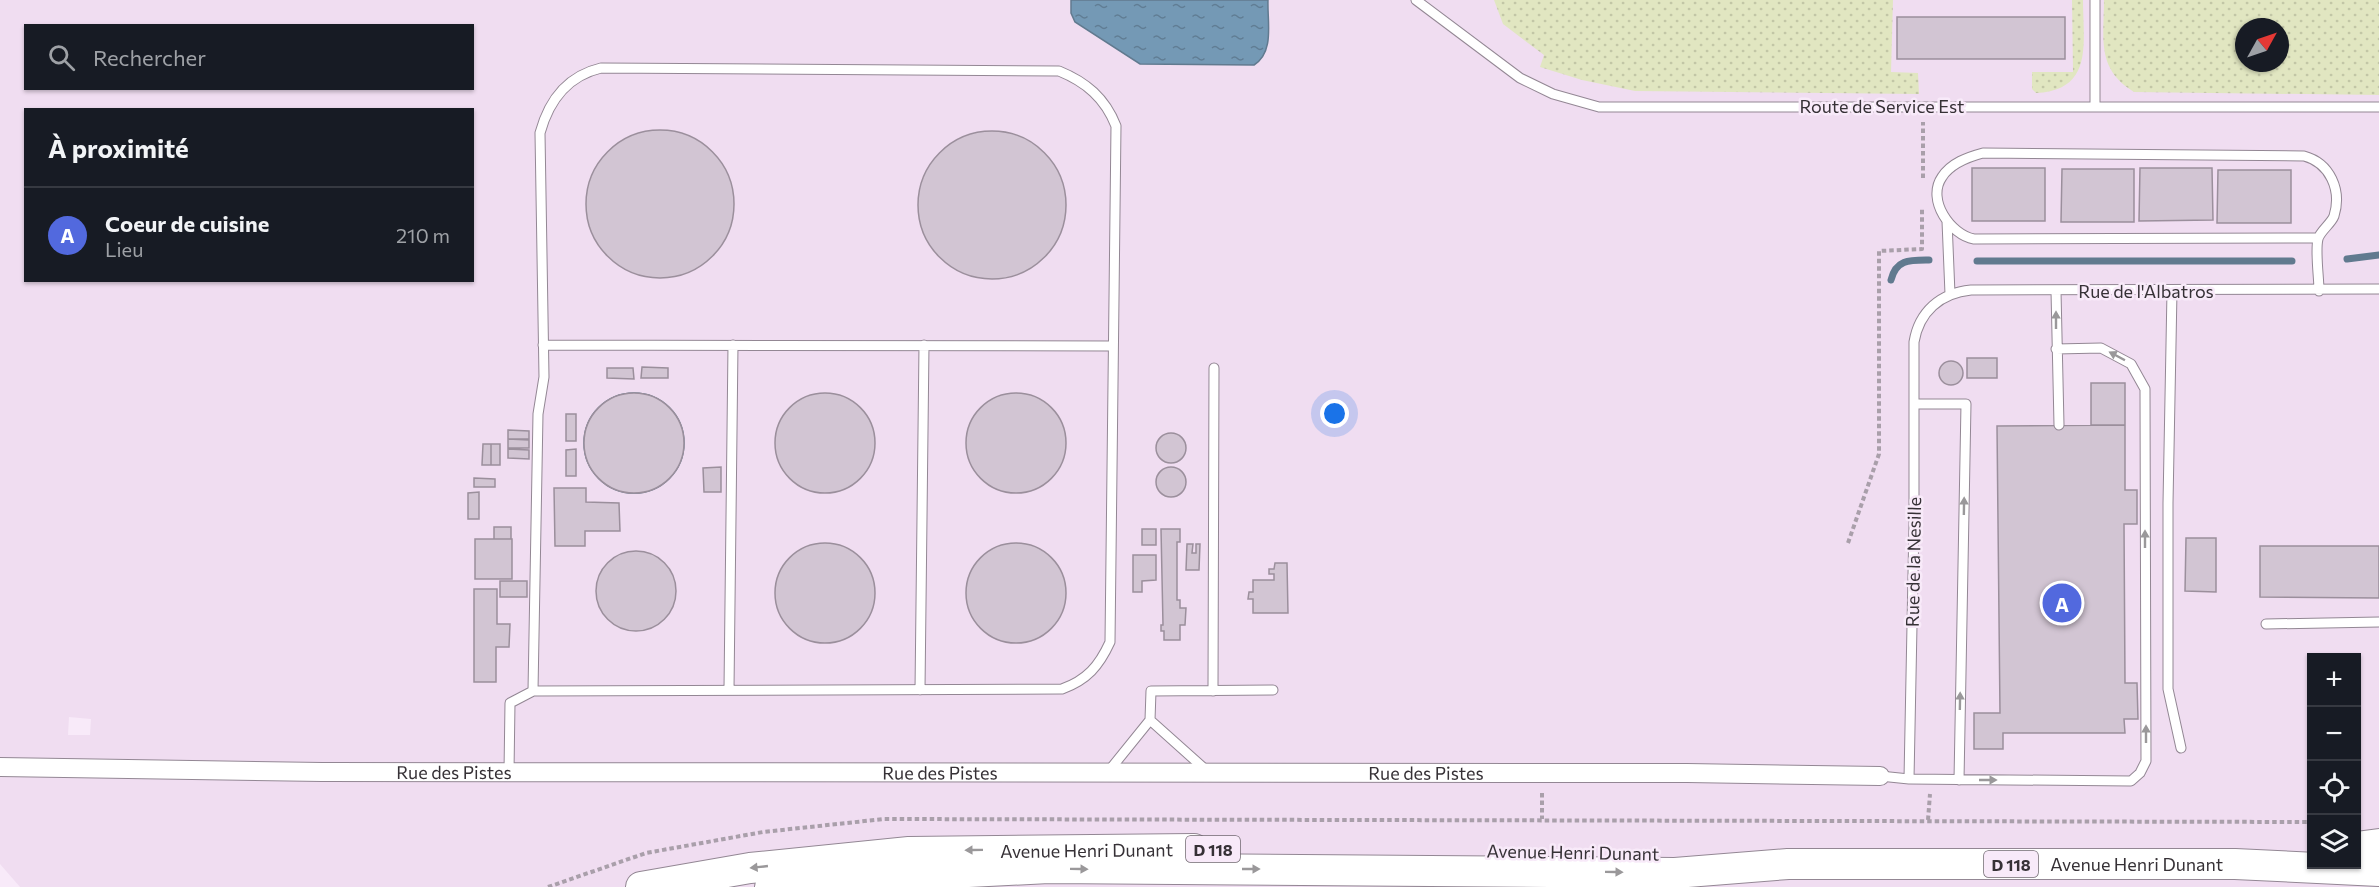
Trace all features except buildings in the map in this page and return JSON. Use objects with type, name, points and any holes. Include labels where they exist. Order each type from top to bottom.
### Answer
[{"type":"main road","points":[[2361,846],[2379,844]]},
{"type":"main road","name":"Avenue Henri Dunant","points":[[789,880],[935,851],[1102,848],[1672,853],[1788,864]]},
{"type":"main road","name":"Avenue Henri Dunant","points":[[2235,864],[2307,855]]},
{"type":"main road","name":"Avenue Henri Dunant","points":[[641,887],[789,880],[901,881],[1048,868],[1130,876],[1409,878],[1675,873],[1788,864],[2235,864],[2379,871]]},
{"type":"main road","points":[[1130,876],[1192,887]]},
{"type":"street","name":"Rue des Pistes","points":[[0,767],[510,772],[1795,773],[1880,776]]},
{"type":"lane","name":"Route de Service Est","points":[[1416,0],[1520,78],[1553,94],[1599,107],[2095,105],[2379,107]]},
{"type":"lane","points":[[2095,0],[2095,105]]},
{"type":"lane","points":[[510,772],[510,703],[533,691],[1062,688],[1087,677],[1102,661],[1110,642],[1116,126],[1105,103],[1079,79],[1059,71],[613,68],[590,71],[559,91],[544,118],[540,133],[544,377],[538,414],[533,691]]},
{"type":"lane","points":[[1950,294],[1947,221],[1938,196],[1941,178],[1954,165],[1983,153],[2296,154],[2314,158],[2324,165],[2334,183],[2334,215],[2318,238],[2319,291]]},
{"type":"lane","points":[[1947,221],[1962,237],[1974,239],[2318,238]]},
{"type":"lane","name":"Rue de l'Albatros","points":[[1950,294],[1971,290],[2319,291],[2379,289]]},
{"type":"lane","points":[[2056,291],[2058,425]]},
{"type":"lane","points":[[2172,291],[2168,503],[2168,689],[2181,748]]},
{"type":"lane","name":"Rue de la Nesille","points":[[1909,779],[1914,342],[1922,317],[1938,300],[1950,294]]},
{"type":"lane","points":[[543,345],[1113,346]]},
{"type":"lane","points":[[729,689],[733,345]]},
{"type":"lane","points":[[920,690],[924,345]]},
{"type":"lane","points":[[1880,776],[1932,780],[2131,781],[2140,773],[2146,761],[2145,389],[2131,364],[2101,348],[2056,350]]},
{"type":"lane","points":[[1213,691],[1214,368]]},
{"type":"lane","points":[[1915,404],[1966,404],[1959,780]]},
{"type":"lane","points":[[2266,624],[2379,622]]},
{"type":"lane","points":[[1108,772],[1150,720],[1151,691],[1274,690]]},
{"type":"lane","points":[[1150,720],[1208,772]]},
{"type":"path","points":[[1923,182],[1924,106]]},
{"type":"path","points":[[1848,543],[1878,454],[1879,251],[1922,249],[1922,204]]},
{"type":"path","points":[[1928,820],[1932,780]]},
{"type":"path","points":[[548,887],[646,853],[763,832],[884,819],[2307,822]]},
{"type":"shaded area","points":[[0,0],[2379,0],[2379,887],[20,887],[0,864]],"holes":[[[69,717],[91,719],[90,735],[68,735]]]},
{"type":"green space","points":[[1494,0],[1893,0],[1891,72],[1918,73],[1919,94],[1635,91],[1582,80],[1540,67],[1544,55],[1503,24]]},
{"type":"green space","points":[[2072,0],[2083,0],[2084,32],[2081,62],[2076,74],[2068,83],[2055,90],[2036,93],[2032,89],[2032,72],[2073,72]]},
{"type":"green space","points":[[2104,0],[2379,0],[2379,95],[2134,92],[2113,73],[2108,63],[2103,40]]},
{"type":"water","points":[[1071,0],[1268,0],[1267,44],[1261,59],[1254,65],[1140,64],[1075,22],[1071,13]]},
{"type":"water","points":[[634,393],[653,397],[669,408],[680,424],[684,443],[680,462],[669,478],[653,489],[634,493],[615,489],[599,478],[588,462],[584,443],[588,424],[599,408],[615,397]]},
{"type":"waterway","points":[[2347,259],[2379,255]]},
{"type":"waterway","points":[[1891,280],[1900,264],[1929,260]]},
{"type":"waterway","points":[[1977,261],[2292,261]]},
{"type":"place","name":"Coeur de cuisine","points":[[2062,603]]}]
